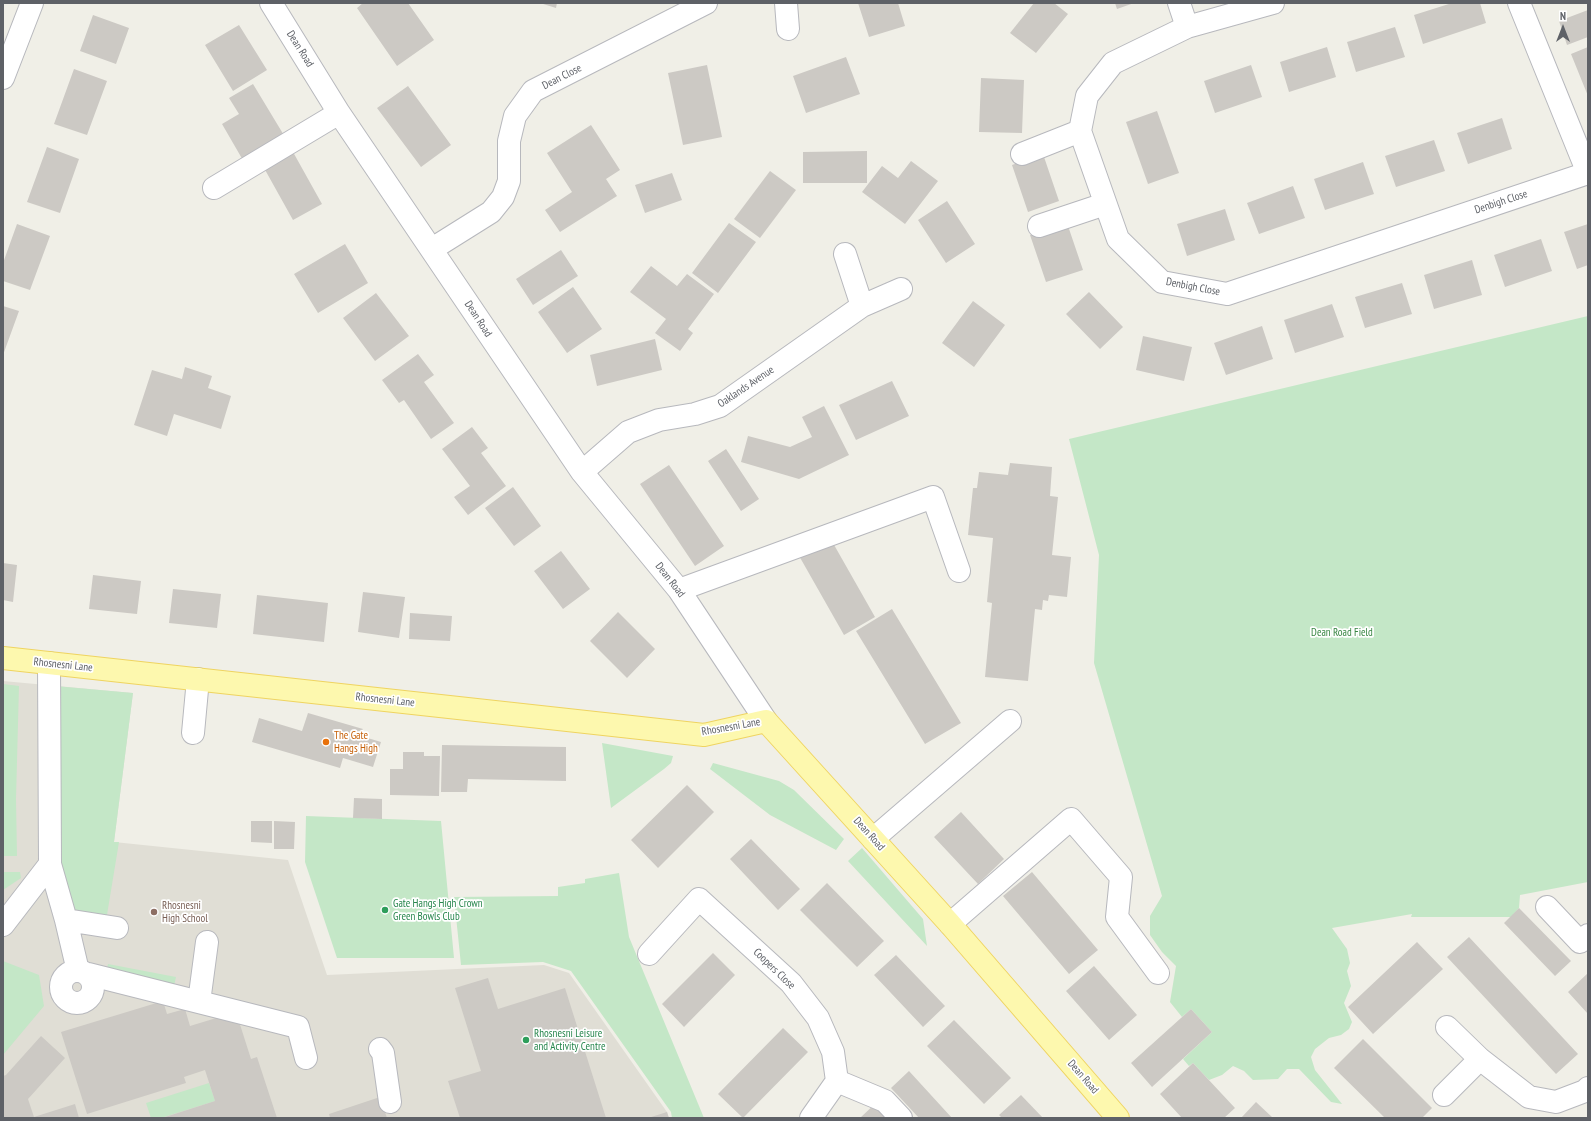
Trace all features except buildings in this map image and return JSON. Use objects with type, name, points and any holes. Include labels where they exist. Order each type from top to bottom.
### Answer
[{"type":"main road","name":"Rhosnesni Lane","points":[[3,658],[704,734],[766,721]]},
{"type":"main road","name":"Dean Road","points":[[766,721],[950,924],[1118,1118]]},
{"type":"street","points":[[3,78],[10,37],[32,3]]},
{"type":"street","name":"Dean Road","points":[[271,3],[339,113],[582,472],[679,590],[766,721]]},
{"type":"street","name":"Dean Close","points":[[432,249],[490,212],[503,197],[509,180],[509,141],[515,116],[533,91],[706,3]]},
{"type":"street","points":[[786,3],[788,29]]},
{"type":"street","points":[[1179,3],[1187,27]]},
{"type":"street","points":[[1022,154],[1080,131],[1087,96],[1113,63],[1187,27],[1273,3]]},
{"type":"street","name":"Denbigh Close","points":[[1080,131],[1118,239],[1162,282],[1227,294],[1588,173],[1520,3]]},
{"type":"street","points":[[214,188],[339,113]]},
{"type":"street","points":[[1039,226],[1105,204]]},
{"type":"street","points":[[845,254],[862,306]]},
{"type":"street","name":"Oaklands Avenue","points":[[582,472],[628,432],[659,420],[696,414],[720,406],[862,306],[901,289]]},
{"type":"street","points":[[679,590],[932,497],[959,571]]},
{"type":"street","points":[[49,663],[50,864],[83,973],[298,1027],[306,1058]]},
{"type":"street","points":[[193,733],[198,679]]},
{"type":"street","points":[[873,839],[1010,721]]},
{"type":"street","points":[[950,924],[1071,819],[1121,877],[1117,918],[1158,973]]},
{"type":"street","points":[[3,925],[50,864]]},
{"type":"street","name":"Coopers Close","points":[[648,954],[699,899],[791,983],[818,1018],[833,1052],[837,1081]]},
{"type":"street","points":[[1547,906],[1580,942],[1588,935]]},
{"type":"street","points":[[66,920],[117,928]]},
{"type":"street","points":[[199,1002],[207,942]]},
{"type":"street","points":[[1447,1027],[1480,1059],[1528,1097],[1556,1102],[1588,1088]]},
{"type":"street","points":[[380,1049],[383,1053],[390,1102]]},
{"type":"street","points":[[1444,1095],[1480,1059]]},
{"type":"street","points":[[811,1118],[837,1081],[885,1101],[901,1118]]},
{"type":"shaded area","name":"Rhosnesni High School","points":[[3,681],[133,693],[114,842],[288,860],[327,975],[544,965],[569,973],[667,1112],[669,1118],[3,1118]]},
{"type":"green space","name":"Dean Road Field","points":[[1588,316],[1588,882],[1520,895],[1519,908],[1511,917],[1411,917],[1412,914],[1332,928],[1347,949],[1350,963],[1347,971],[1351,986],[1344,1003],[1352,1022],[1349,1029],[1341,1035],[1329,1038],[1315,1049],[1311,1057],[1315,1070],[1342,1104],[1331,1102],[1299,1069],[1287,1069],[1278,1079],[1253,1080],[1244,1071],[1233,1066],[1222,1075],[1209,1080],[1193,1063],[1189,1066],[1183,1059],[1212,1032],[1191,1009],[1182,1017],[1170,1002],[1176,966],[1162,952],[1150,935],[1150,916],[1162,896],[1094,663],[1099,555],[1069,439]]},
{"type":"green space","points":[[3,684],[19,686],[16,799],[17,856],[3,856]]},
{"type":"green space","points":[[55,686],[133,693],[114,842],[119,842],[106,921],[73,912],[59,871]]},
{"type":"green space","points":[[602,743],[673,756],[671,763],[664,769],[611,808]]},
{"type":"green space","points":[[713,763],[779,781],[794,790],[844,839],[836,850],[770,815],[710,769]]},
{"type":"green space","name":"Gate Hangs High Crown Green Bowls Club","points":[[306,816],[441,821],[454,958],[337,958],[305,862]]},
{"type":"green space","points":[[862,848],[923,919],[927,946],[848,861]]},
{"type":"green space","points":[[3,872],[20,872],[21,878],[3,890]]},
{"type":"green space","points":[[619,873],[629,937],[704,1118],[672,1118],[671,1112],[571,971],[543,962],[461,965],[454,897],[558,896],[558,887],[585,883],[585,879]]},
{"type":"green space","points":[[3,961],[39,975],[44,1006],[3,1055]]},
{"type":"green space","points":[[108,964],[176,977],[174,986],[106,973]]},
{"type":"green space","points":[[209,1083],[215,1101],[161,1118],[151,1118],[146,1103]]},
{"type":"place","name":"The Gate Hangs High","points":[[326,742]]},
{"type":"place","name":"Gate Hangs High Crown Green Bowls Club","points":[[385,910]]},
{"type":"place","name":"Rhosnesni High School","points":[[154,912]]},
{"type":"place","name":"Rhosnesni Leisure and Activity Centre","points":[[526,1040]]}]
